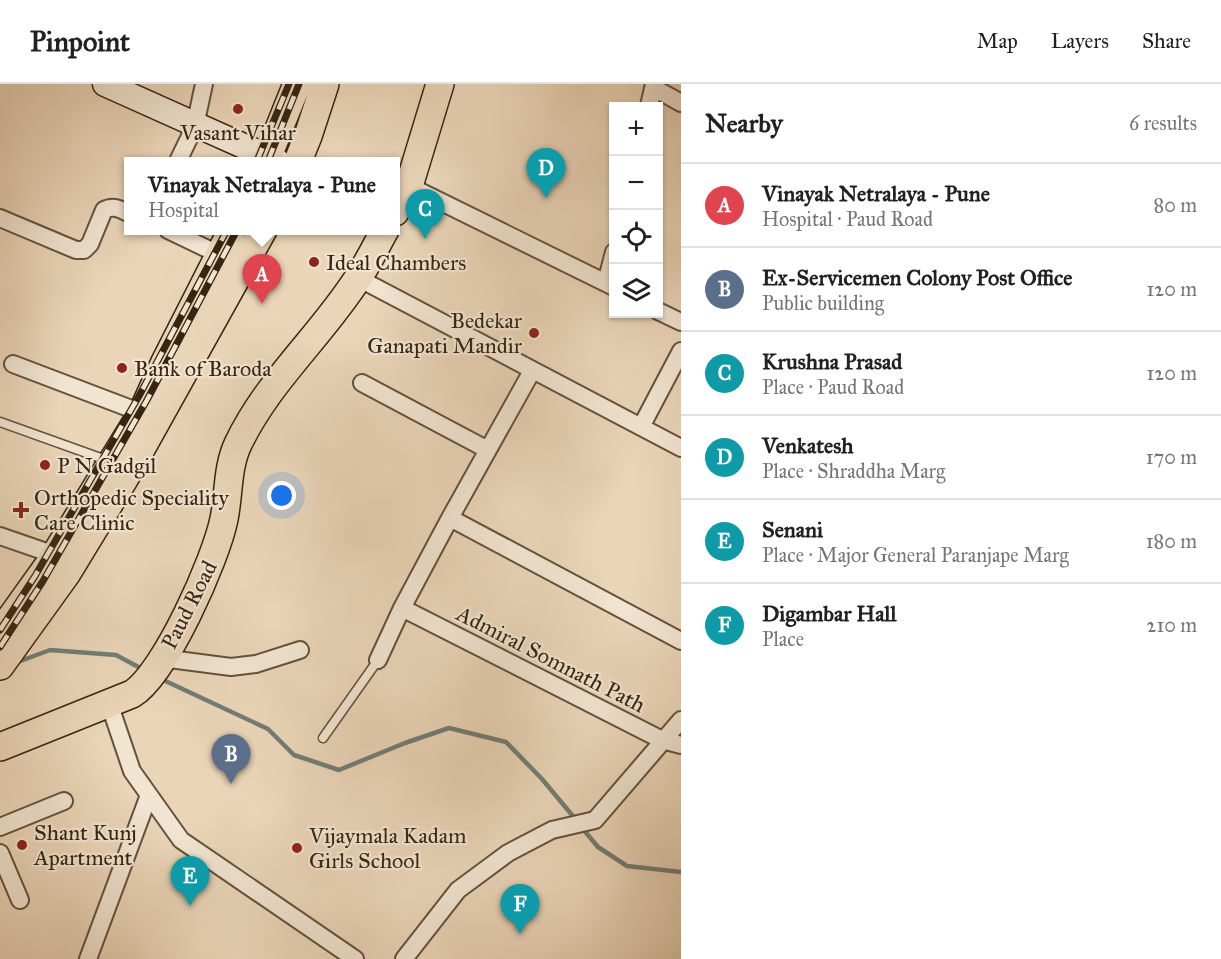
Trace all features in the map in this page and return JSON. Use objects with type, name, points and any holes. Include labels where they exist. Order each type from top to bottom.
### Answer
[{"type":"main road","points":[[271,157],[297,84]]},
{"type":"main road","points":[[300,157],[325,84]]},
{"type":"main road","points":[[400,204],[409,186],[440,84]]},
{"type":"main road","points":[[4,649],[55,555],[142,413],[165,362],[230,235]]},
{"type":"main road","points":[[4,649],[67,573],[126,476],[261,235]]},
{"type":"main road","name":"Paud Road","points":[[0,747],[132,694],[155,670],[196,597],[216,550],[224,518],[231,468],[237,446],[250,420],[272,388],[358,278],[383,235]]},
{"type":"street","points":[[105,84],[263,157]]},
{"type":"street","points":[[180,157],[195,126],[204,84]]},
{"type":"street","points":[[650,102],[654,86],[681,103]]},
{"type":"street","points":[[409,186],[609,285]]},
{"type":"street","points":[[0,218],[76,250],[84,250],[90,244],[104,210],[117,207],[124,210]]},
{"type":"street","points":[[177,235],[220,255]]},
{"type":"street","points":[[358,278],[681,448]]},
{"type":"street","points":[[663,313],[681,322]]},
{"type":"street","points":[[641,427],[681,351]]},
{"type":"street","points":[[13,364],[142,413]]},
{"type":"street","points":[[378,660],[402,608],[532,371]]},
{"type":"street","points":[[362,383],[488,450]]},
{"type":"street","points":[[450,518],[681,641]]},
{"type":"street","points":[[0,536],[55,555]]},
{"type":"street","name":"Admiral Somnath Path","points":[[402,608],[662,740],[681,745]]},
{"type":"street","points":[[155,670],[256,664],[300,650]]},
{"type":"street","points":[[109,703],[132,771],[181,840],[356,959]]},
{"type":"street","points":[[404,959],[458,890],[508,853],[552,830],[595,820],[681,720]]},
{"type":"street","points":[[95,956],[149,795]]},
{"type":"street","points":[[0,827],[64,801]]},
{"type":"street","points":[[0,853],[20,900]]},
{"type":"lane","points":[[0,422],[112,462]]},
{"type":"lane","points":[[323,738],[378,660]]},
{"type":"waterway","points":[[15,663],[50,650],[116,655],[144,670]]},
{"type":"waterway","points":[[159,678],[268,729],[294,755],[339,770],[449,728],[506,742],[542,779],[577,821]]},
{"type":"waterway","points":[[582,828],[598,847],[627,866],[681,872]]},
{"type":"railway","points":[[259,157],[289,84]]},
{"type":"railway","points":[[270,157],[299,84]]},
{"type":"railway","points":[[0,630],[35,576],[139,396],[224,235]]},
{"type":"railway","points":[[0,647],[43,581],[147,400],[234,235]]},
{"type":"place","name":"Vasant Vihar","points":[[238,109]]},
{"type":"place","name":"Venkatesh","points":[[546,198]]},
{"type":"place","name":"Krushna Prasad","points":[[425,239]]},
{"type":"place","name":"Ideal Chambers","points":[[314,262]]},
{"type":"place","name":"Vinayak Netralaya - Pune","points":[[262,304]]},
{"type":"place","name":"Bedekar Ganapati Mandir","points":[[534,333]]},
{"type":"place","name":"Bank of Baroda","points":[[122,368]]},
{"type":"place","name":"P N Gadgil","points":[[45,465]]},
{"type":"place","name":"Orthopedic Speciality Care Clinic","points":[[21,510]]},
{"type":"place","name":"Ex-Servicemen Colony Post Office","points":[[231,784]]},
{"type":"place","name":"Shant Kunj Apartment","points":[[22,845]]},
{"type":"place","name":"Vijaymala Kadam Girls School","points":[[297,848]]},
{"type":"place","name":"Senani","points":[[190,906]]},
{"type":"place","name":"Digambar Hall","points":[[520,934]]}]
